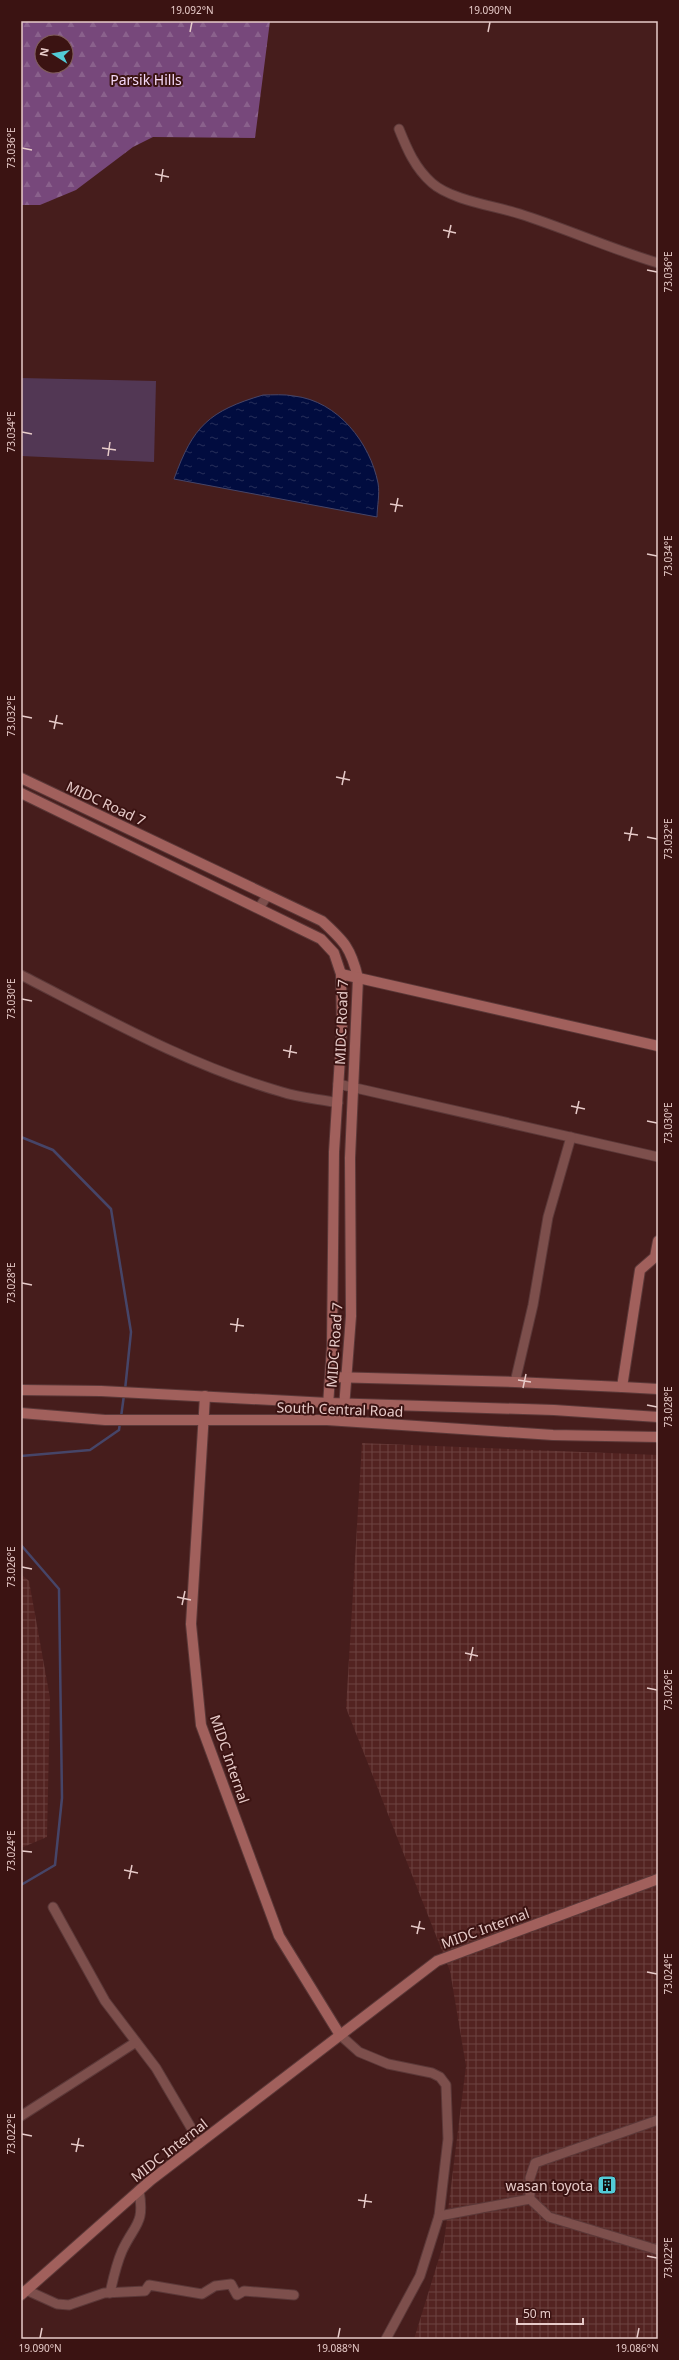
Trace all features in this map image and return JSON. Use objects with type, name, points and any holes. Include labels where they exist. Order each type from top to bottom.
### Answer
[{"type":"street","points":[[399,129],[410,155],[421,172],[444,191],[521,214],[596,243],[658,263]]},
{"type":"street","name":"MIDC Road 7","points":[[21,778],[322,921],[345,942],[354,961],[358,978],[350,1158],[351,1316],[342,1421]]},
{"type":"street","name":"MIDC Road 7","points":[[21,793],[322,939],[334,953],[341,974],[342,1026],[334,1152],[332,1347],[327,1420]]},
{"type":"street","points":[[259,908],[267,896]]},
{"type":"street","points":[[341,974],[658,1046]]},
{"type":"street","points":[[21,975],[135,1033],[214,1068],[282,1093],[338,1103]]},
{"type":"street","points":[[338,1084],[658,1158]]},
{"type":"street","points":[[515,1382],[533,1305],[548,1217],[571,1137]]},
{"type":"street","points":[[622,1387],[640,1270],[655,1256],[658,1241]]},
{"type":"street","points":[[330,1377],[515,1382],[658,1389]]},
{"type":"street","name":"South Central Road","points":[[21,1390],[204,1396],[344,1404],[554,1410],[658,1417]]},
{"type":"street","name":"MIDC Internal","points":[[204,1396],[191,1624],[201,1725],[279,1936],[340,2034]]},
{"type":"street","name":"South Central Road","points":[[21,1413],[120,1420],[327,1420],[553,1435],[658,1437]]},
{"type":"street","name":"MIDC Internal","points":[[24,2292],[139,2190],[437,1960],[658,1879]]},
{"type":"street","points":[[53,1907],[104,2001],[156,2068],[200,2143]]},
{"type":"street","points":[[340,2034],[359,2052],[388,2064],[432,2073],[440,2077],[446,2085],[448,2139],[439,2216],[420,2276],[386,2339]]},
{"type":"street","points":[[21,2116],[136,2042]]},
{"type":"street","points":[[658,2120],[535,2163],[530,2178],[530,2199],[550,2217],[658,2250]]},
{"type":"street","points":[[110,2293],[118,2262],[141,2218],[142,2208],[139,2190]]},
{"type":"street","points":[[439,2216],[530,2199]]},
{"type":"street","points":[[24,2292],[57,2304],[69,2305],[110,2293],[145,2291],[149,2284],[202,2294],[214,2286],[231,2284],[236,2295],[244,2291],[294,2295]]},
{"type":"shaded area","points":[[21,378],[156,381],[154,462],[21,456]]},
{"type":"shaded area","points":[[362,1443],[658,1455],[658,2339],[414,2339],[444,2242],[466,2066],[450,1971],[346,1708]]},
{"type":"shaded area","points":[[21,1574],[29,1581],[50,1698],[47,1837],[21,1848]]},
{"type":"green space","name":"Parsik Hills","points":[[21,21],[270,21],[255,138],[153,137],[133,147],[76,190],[40,205],[21,205]]},
{"type":"water","points":[[263,395],[286,395],[310,400],[325,406],[350,426],[368,453],[374,468],[379,487],[377,517],[174,479],[188,446],[196,433],[205,423],[229,407]]},
{"type":"waterway","points":[[21,1137],[53,1150],[111,1209],[131,1332],[125,1390]]},
{"type":"waterway","points":[[121,1417],[124,1395]]},
{"type":"waterway","points":[[21,1456],[90,1450],[119,1430],[120,1422]]},
{"type":"waterway","points":[[21,1545],[59,1589],[62,1798],[55,1865],[21,1885]]},
{"type":"place","name":"wasan toyota","points":[[607,2185]]}]
